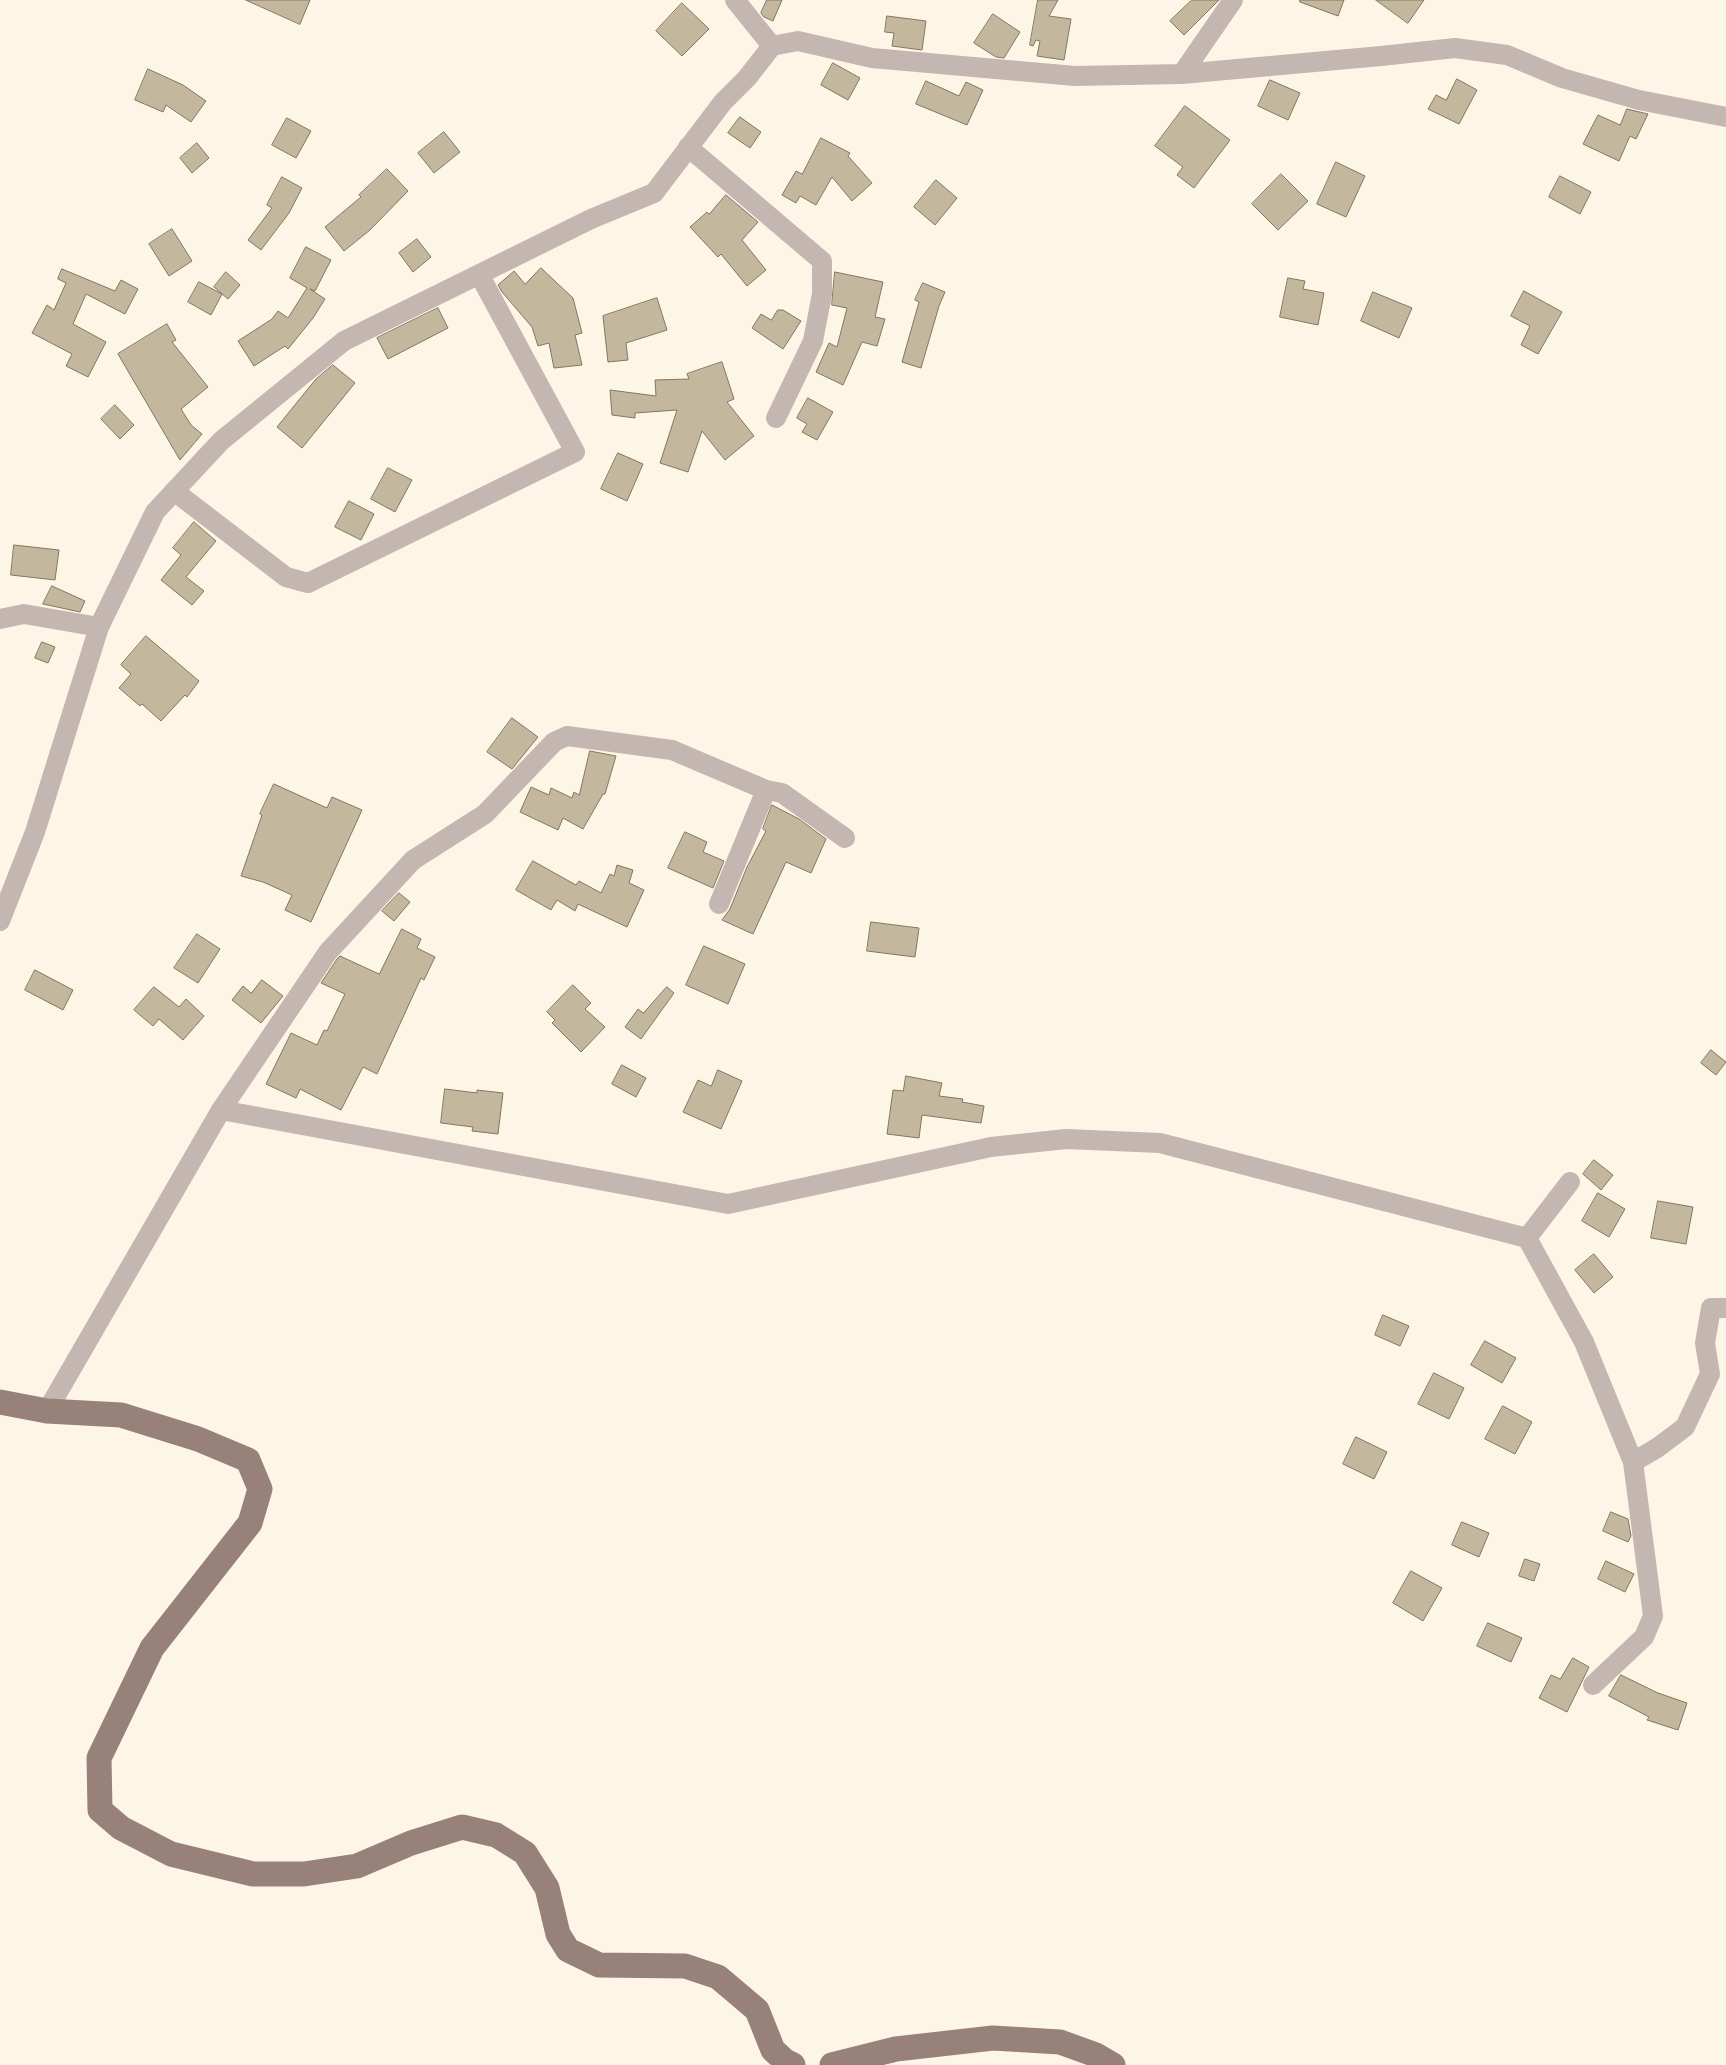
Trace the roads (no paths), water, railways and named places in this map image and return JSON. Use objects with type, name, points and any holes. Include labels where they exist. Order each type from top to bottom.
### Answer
[{"type":"main road","points":[[0,1402],[47,1411],[121,1415],[198,1439],[248,1460],[260,1489],[250,1523],[152,1648],[99,1758],[100,1810],[121,1828],[170,1854],[252,1874],[304,1874],[357,1866],[411,1843],[462,1826],[496,1835],[525,1853],[547,1888],[558,1934],[568,1950],[599,1965],[685,1966],[718,1977],[757,2010],[773,2050],[785,2061],[793,2065]]},
{"type":"main road","points":[[832,2065],[896,2049],[993,2038],[1060,2042],[1096,2055],[1113,2065]]},
{"type":"street","points":[[735,0],[772,46]]},
{"type":"street","points":[[1182,74],[1233,0]]},
{"type":"street","points":[[0,921],[35,832],[99,627],[155,512],[221,441],[344,341],[591,219],[654,193],[723,102],[747,78],[772,46],[798,42],[872,58],[1075,76],[1182,74],[1455,48],[1507,55],[1562,78],[1639,100],[1726,117]]},
{"type":"street","points":[[688,147],[822,261],[822,294],[813,341],[776,418]]},
{"type":"street","points":[[174,491],[286,577],[308,583],[575,452],[479,274]]},
{"type":"street","points":[[0,619],[24,614],[99,627]]},
{"type":"street","points":[[47,1411],[221,1110],[328,952],[413,860],[485,814],[554,742],[567,736],[672,750],[766,790],[782,793],[845,838]]},
{"type":"street","points":[[719,904],[766,790]]},
{"type":"street","points":[[221,1110],[728,1204],[991,1148],[1066,1139],[1160,1142],[1527,1238],[1584,1342],[1633,1462],[1653,1616],[1644,1637],[1594,1685]]},
{"type":"street","points":[[1527,1238],[1570,1182]]},
{"type":"street","points":[[1633,1462],[1657,1448],[1685,1427],[1710,1374],[1705,1344],[1711,1308],[1726,1308]]}]
